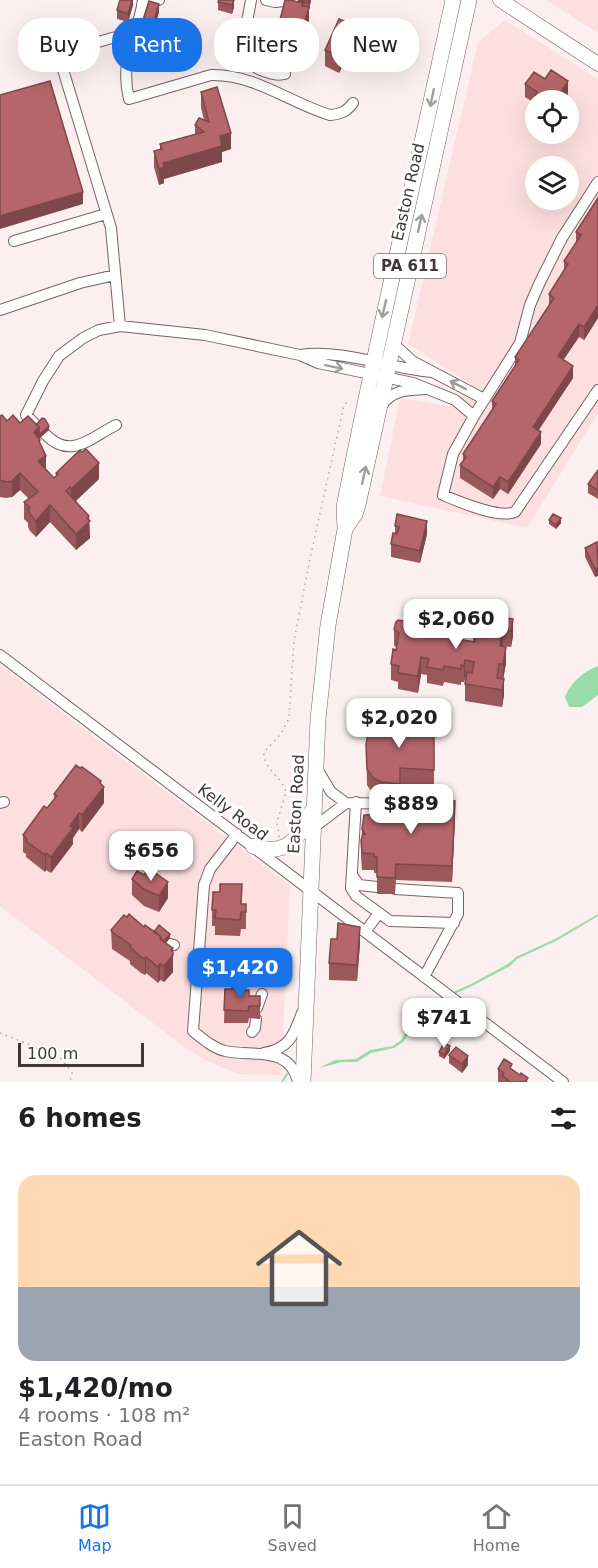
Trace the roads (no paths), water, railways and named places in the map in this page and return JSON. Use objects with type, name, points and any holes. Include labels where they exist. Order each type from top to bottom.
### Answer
[{"type":"highway","name":"Easton Road","points":[[303,1082],[321,674],[345,529],[344,507],[371,368],[412,193],[453,0]]},
{"type":"highway","name":"Easton Road","points":[[345,529],[358,505],[469,0]]},
{"type":"highway","points":[[253,846],[273,850],[286,846],[303,829],[314,803]]},
{"type":"main road","points":[[500,0],[598,64]]},
{"type":"street","points":[[138,18],[142,2],[159,0]]},
{"type":"street","points":[[251,0],[245,40],[248,60],[255,68],[279,75],[285,74]]},
{"type":"street","points":[[266,0],[275,2],[293,0]]},
{"type":"street","points":[[63,72],[111,228],[120,326]]},
{"type":"street","points":[[125,72],[129,99],[211,75],[225,75],[243,78],[330,115],[347,111],[353,103]]},
{"type":"street","points":[[598,182],[562,238],[530,305],[520,343],[484,399],[453,454],[442,495],[494,512],[511,514],[515,512],[522,505],[598,390]]},
{"type":"street","points":[[15,241],[106,214]]},
{"type":"street","points":[[0,310],[80,283],[115,275]]},
{"type":"street","points":[[15,424],[26,415],[59,356],[99,330],[120,326],[205,335],[300,355],[317,352],[387,371],[432,372]]},
{"type":"street","points":[[393,343],[412,361],[484,399]]},
{"type":"street","points":[[387,371],[455,400],[474,416]]},
{"type":"street","points":[[378,411],[394,394],[426,389]]},
{"type":"street","points":[[26,415],[53,443],[69,448],[116,426]]},
{"type":"street","name":"Kelly Road","points":[[0,655],[563,1082]]},
{"type":"street","points":[[316,767],[331,792],[351,803],[418,804]]},
{"type":"street","points":[[313,828],[351,803]]},
{"type":"street","points":[[351,803],[351,888],[356,896],[390,921],[454,923]]},
{"type":"street","points":[[237,834],[210,869],[204,885],[193,1031],[214,1047],[225,1051],[273,1056],[288,1064],[298,1082]]},
{"type":"street","points":[[351,875],[359,885],[377,887]]},
{"type":"street","points":[[395,889],[458,894],[458,915],[424,976]]},
{"type":"street","points":[[365,932],[379,913]]},
{"type":"street","points":[[252,1032],[255,1028],[256,1013],[262,994]]},
{"type":"street","points":[[261,1053],[282,1047],[290,1040],[306,1005]]},
{"type":"waterway","points":[[282,1082],[287,1074]]}]
